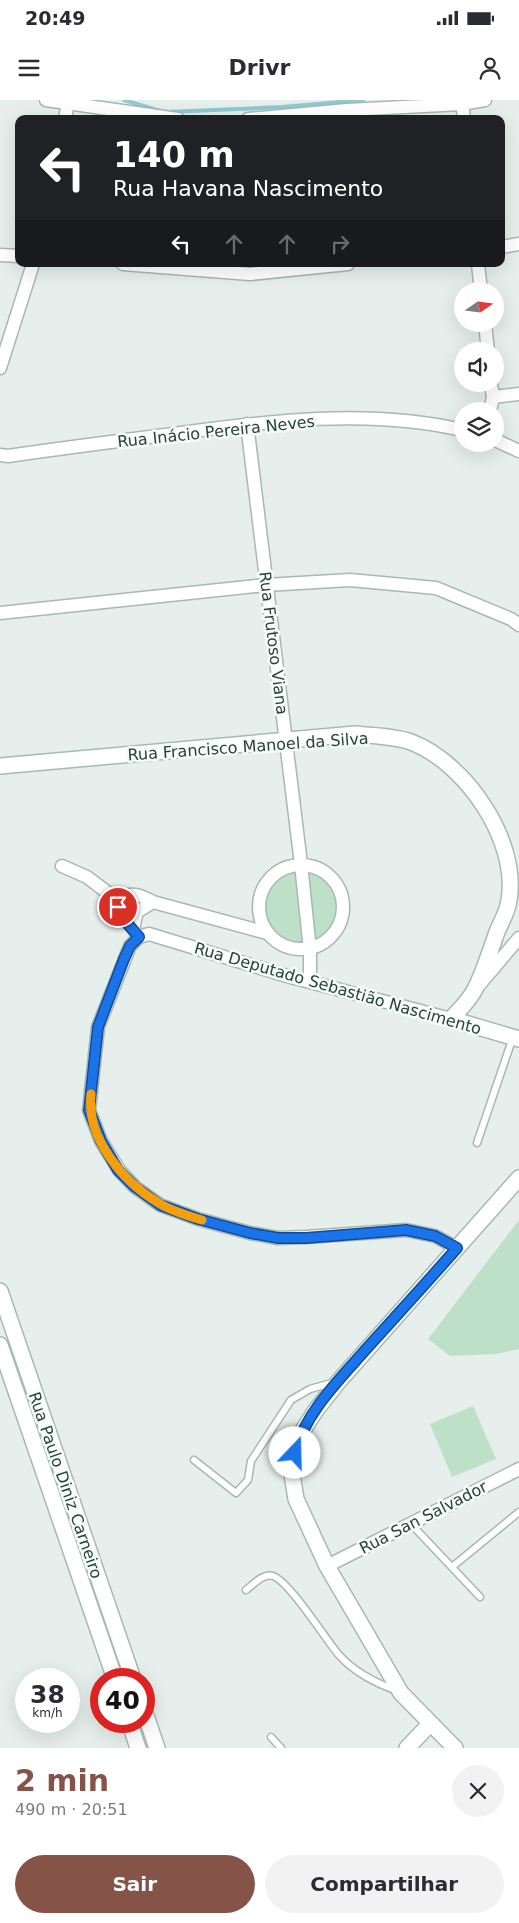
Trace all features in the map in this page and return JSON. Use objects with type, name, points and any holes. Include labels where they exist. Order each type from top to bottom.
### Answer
[{"type":"street","points":[[46,100],[140,115]]},
{"type":"street","points":[[292,115],[485,100]]},
{"type":"street","points":[[66,115],[68,102]]},
{"type":"street","points":[[462,102],[464,115]]},
{"type":"street","points":[[505,246],[519,244]]},
{"type":"street","points":[[0,255],[15,256]]},
{"type":"street","points":[[0,368],[33,267]]},
{"type":"street","points":[[161,267],[250,274],[319,267]]},
{"type":"street","points":[[478,267],[480,282]]},
{"type":"street","points":[[492,392],[492,402]]},
{"type":"street","points":[[493,397],[519,394]]},
{"type":"street","name":"Rua Inácio Pereira Neves","points":[[0,455],[8,456],[247,424],[338,418],[430,423],[454,428]]},
{"type":"street","name":"Rua Frutoso Viana","points":[[247,424],[301,864],[310,950],[310,982]]},
{"type":"street","points":[[504,444],[519,451]]},
{"type":"street","points":[[0,613],[266,585],[350,580],[436,588],[511,619],[519,625]]},
{"type":"street","name":"Rua Francisco Manoel da Silva","points":[[0,766],[355,734],[386,736],[411,742],[454,769],[476,795],[500,836],[506,854],[510,877],[509,901],[475,990],[451,1019]]},
{"type":"street","points":[[267,933],[259,915],[260,895],[269,878],[286,867],[301,864],[323,871],[336,884],[343,902],[341,921],[337,930],[324,943],[310,950]]},
{"type":"street","points":[[62,866],[87,877],[116,899],[121,916],[136,932]]},
{"type":"street","name":"Rua Deputado Sebastião Nascimento","points":[[116,899],[128,894],[139,894],[153,902],[267,933],[279,944],[293,949],[310,950]]},
{"type":"street","points":[[153,902],[137,912],[136,932],[98,1027],[89,1110],[101,1141],[118,1170],[135,1187],[160,1205],[198,1219],[250,1233],[278,1238],[306,1238],[406,1230],[435,1236],[457,1248]]},
{"type":"street","name":"Rua Deputado Sebastião Nascimento","points":[[136,932],[149,934],[310,982],[516,1038]]},
{"type":"street","points":[[475,990],[519,938]]},
{"type":"street","points":[[455,1748],[401,1693],[327,1566],[296,1499],[291,1468],[298,1438],[316,1410],[339,1381],[519,1178]]},
{"type":"street","name":"Rua Paulo Diniz Carneiro","points":[[0,1291],[129,1668]]},
{"type":"street","name":"Rua Paulo Diniz Carneiro","points":[[0,1345],[111,1668]]},
{"type":"street","points":[[33,1444],[50,1440]]},
{"type":"street","name":"Rua San Salvador","points":[[327,1566],[519,1468]]},
{"type":"street","points":[[407,1748],[430,1724]]},
{"type":"street","points":[[133,1733],[138,1748]]},
{"type":"street","points":[[152,1733],[157,1748]]},
{"type":"lane","points":[[478,1143],[516,1038]]},
{"type":"lane","points":[[194,1460],[236,1493],[248,1480],[251,1461],[291,1400],[310,1389],[339,1381]]},
{"type":"lane","points":[[452,1567],[519,1512]]},
{"type":"lane","points":[[411,1524],[480,1597]]},
{"type":"lane","points":[[246,1590],[264,1576],[273,1576],[289,1591],[340,1656],[361,1674],[401,1693]]},
{"type":"lane","points":[[270,1737],[281,1748]]},
{"type":"green space","points":[[301,865],[317,868],[331,877],[340,891],[343,907],[340,923],[331,937],[317,946],[301,949],[285,946],[271,937],[262,923],[259,907],[262,891],[271,877],[285,868]]},
{"type":"green space","points":[[519,1220],[519,1349],[496,1354],[450,1356],[428,1339]]},
{"type":"green space","points":[[473,1406],[496,1459],[452,1477],[430,1424]]},
{"type":"waterway","points":[[124,100],[160,111]]},
{"type":"waterway","points":[[167,112],[282,107],[363,100]]},
{"type":"slow traffic","points":[[91,1094],[89,1110],[101,1141],[118,1170],[135,1187],[160,1205],[202,1220]]},
{"type":"route","points":[[118,907],[121,916],[139,937],[130,946],[124,959],[98,1027],[89,1110],[101,1141],[118,1170],[135,1187],[160,1205],[198,1219],[250,1233],[278,1238],[306,1238],[406,1230],[435,1236],[457,1248],[339,1381],[316,1410],[298,1438],[295,1453]]}]
